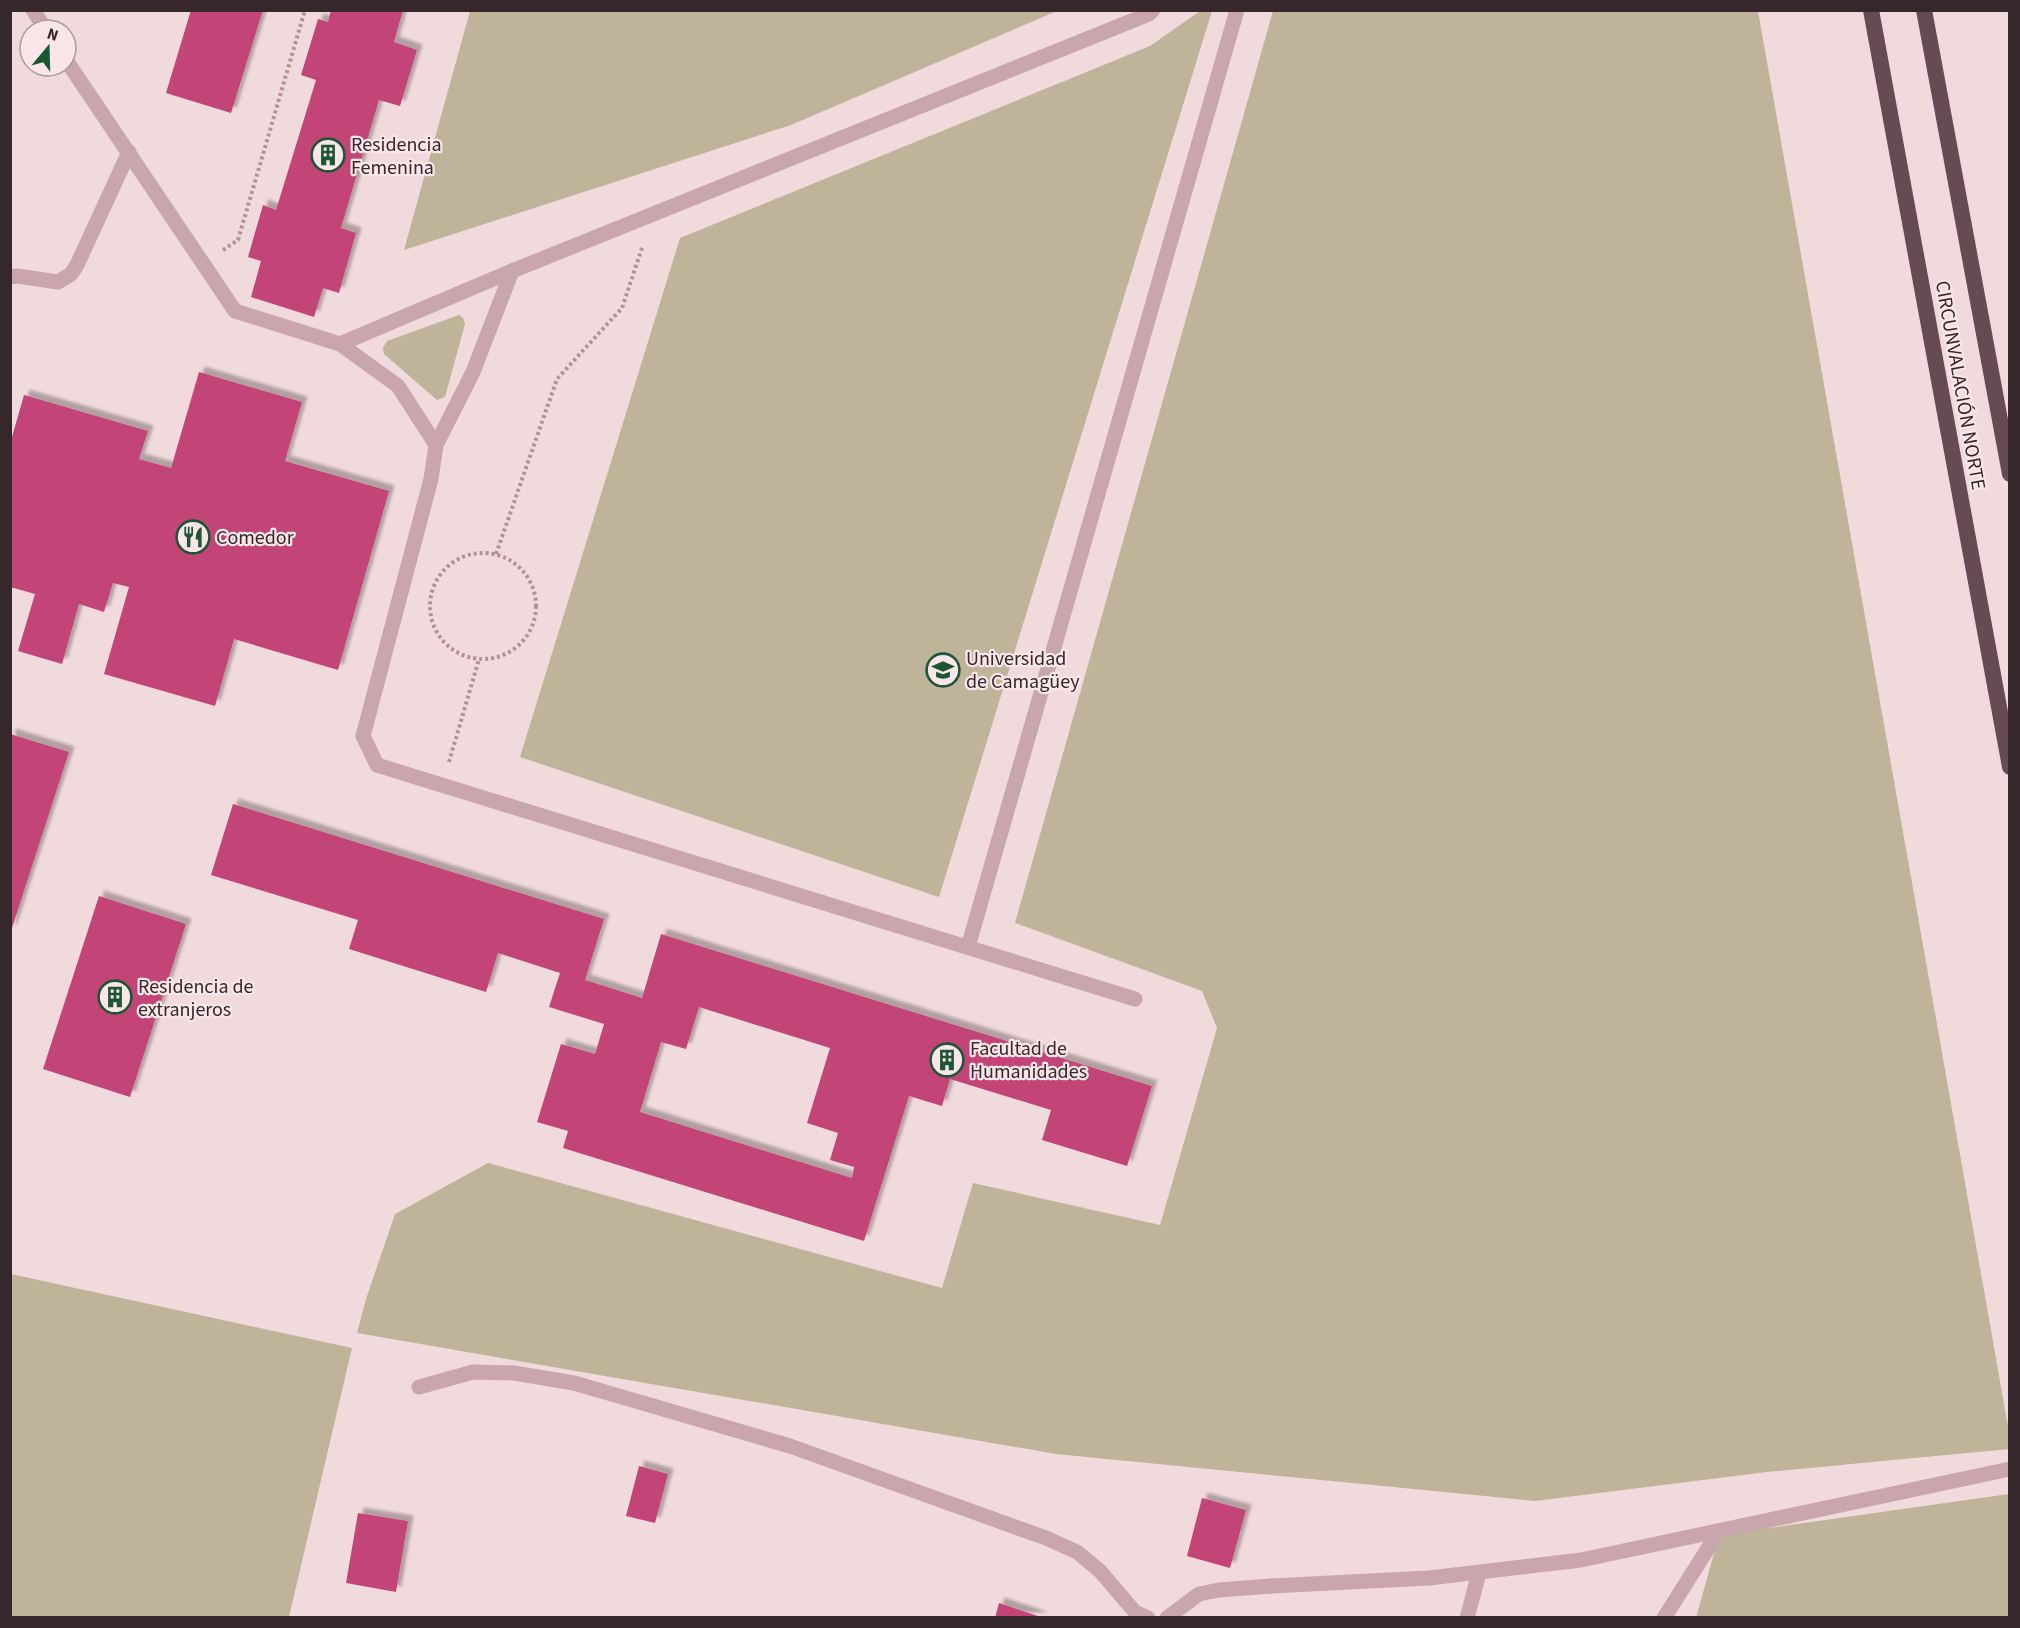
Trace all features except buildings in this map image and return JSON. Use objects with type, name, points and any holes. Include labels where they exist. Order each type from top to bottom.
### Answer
[{"type":"highway","name":"CIRCUNVALACIÓN NORTE","points":[[1871,10],[2010,767]]},
{"type":"highway","name":"CIRCUNVALACIÓN NORTE","points":[[1924,10],[2010,474]]},
{"type":"street","points":[[340,344],[653,213],[1153,10]]},
{"type":"street","points":[[968,947],[1237,10]]},
{"type":"street","points":[[78,78],[235,311],[340,344],[398,386],[435,445]]},
{"type":"street","points":[[10,277],[58,282],[71,274],[129,152]]},
{"type":"street","points":[[512,271],[473,372],[435,445],[431,478],[363,736],[377,765],[1135,999]]},
{"type":"street","points":[[419,1387],[473,1372],[514,1373],[564,1381],[790,1446],[1046,1538],[1077,1552],[1100,1571],[1135,1612],[1148,1617]]},
{"type":"street","points":[[1167,1617],[1199,1594],[1219,1590],[1429,1578],[1581,1560],[2010,1469]]},
{"type":"street","points":[[1664,1617],[1719,1531]]},
{"type":"street","points":[[1467,1617],[1479,1573]]},
{"type":"path","points":[[203,263],[238,240],[305,10]]},
{"type":"path","points":[[496,554],[557,379],[622,308],[653,213]]},
{"type":"path","points":[[480,552],[496,554],[513,561],[525,573],[534,589],[537,606],[534,624],[525,639],[513,651],[497,658],[479,659],[463,656],[438,637],[431,622],[429,606],[431,591],[438,576],[450,564],[464,556],[480,552]]},
{"type":"path","points":[[442,785],[479,659]]},
{"type":"shaded area","points":[[470,10],[1057,11],[791,125],[404,250]]},
{"type":"shaded area","points":[[1200,11],[1212,11],[939,897],[520,757],[680,238],[1150,46]]},
{"type":"shaded area","points":[[1273,11],[1758,11],[2009,1432],[2009,1449],[1767,1472],[1535,1501],[1056,1454],[357,1333],[395,1214],[488,1163],[942,1288],[973,1183],[1160,1225],[1217,1028],[1202,991],[1015,923]]},
{"type":"shaded area","points":[[459,315],[465,324],[445,397],[437,400],[384,354],[383,348],[387,341]]},
{"type":"shaded area","points":[[11,1274],[352,1348],[289,1617],[11,1617]]},
{"type":"shaded area","points":[[2009,1494],[2009,1617],[1696,1618],[1719,1535]]},
{"type":"place","name":"Residencia Femenina","points":[[328,155]]},
{"type":"place","name":"Comedor","points":[[193,537]]},
{"type":"place","name":"Universidad de Camagüey","points":[[943,670]]},
{"type":"place","name":"Residencia de extranjeros","points":[[115,997]]},
{"type":"place","name":"Facultad de Humanidades","points":[[947,1060]]}]
